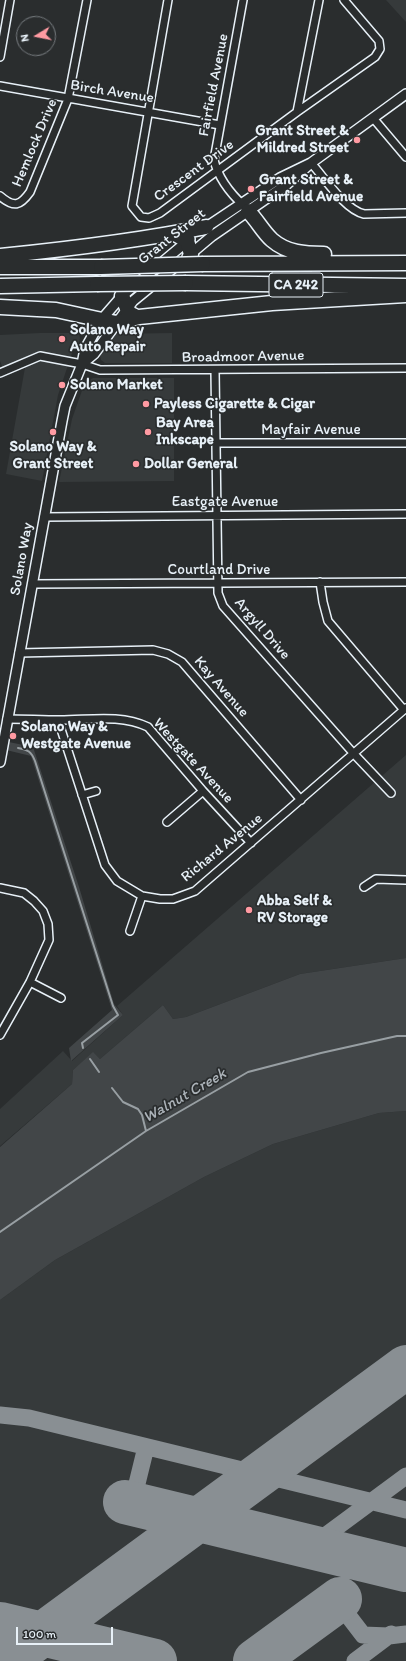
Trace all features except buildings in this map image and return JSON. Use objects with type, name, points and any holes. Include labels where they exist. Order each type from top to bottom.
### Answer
[{"type":"highway","points":[[244,207],[273,241],[293,252],[307,254],[406,254]]},
{"type":"highway","points":[[0,256],[48,251],[184,243],[206,227]]},
{"type":"highway","name":"CA 242","points":[[0,267],[406,263]]},
{"type":"highway","name":"CA 242","points":[[0,286],[186,283],[406,286]]},
{"type":"highway","points":[[0,307],[56,310],[116,323],[128,307],[272,303],[406,295]]},
{"type":"street","points":[[0,57],[10,0]]},
{"type":"street","name":"Hemlock Drive","points":[[0,196],[8,203],[16,205],[24,202],[30,192],[68,99],[87,0]]},
{"type":"street","points":[[148,111],[168,0]]},
{"type":"street","name":"Fairfield Avenue","points":[[216,171],[214,160],[244,0]]},
{"type":"street","points":[[297,112],[319,0]]},
{"type":"street","name":"Crescent Drive","points":[[148,111],[132,206],[141,217],[149,218],[155,217],[297,112],[375,57],[380,49],[379,41],[344,0]]},
{"type":"street","name":"Birch Avenue","points":[[0,86],[68,99],[148,111],[220,125]]},
{"type":"street","name":"Grant Street","points":[[206,227],[286,185],[311,163],[406,94]]},
{"type":"street","points":[[373,118],[406,157]]},
{"type":"street","points":[[311,163],[343,200],[358,213],[406,213]]},
{"type":"street","points":[[216,171],[244,207]]},
{"type":"street","name":"Grant Street","points":[[128,307],[184,243],[212,236],[244,207]]},
{"type":"street","name":"Grant Street","points":[[82,364],[85,349],[102,319],[128,307],[184,243]]},
{"type":"street","points":[[0,373],[40,356],[82,364],[94,354],[116,323]]},
{"type":"street","name":"Broadmoor Avenue","points":[[82,364],[100,370],[406,368]]},
{"type":"street","name":"Solano Way","points":[[0,762],[2,736],[7,719],[65,406],[82,364]]},
{"type":"street","name":"Argyll Drive","points":[[215,370],[218,515],[216,583],[223,606],[354,754],[391,793]]},
{"type":"street","name":"Mayfair Avenue","points":[[217,443],[406,443]]},
{"type":"street","name":"Eastgate Avenue","points":[[44,517],[406,514]]},
{"type":"street","points":[[320,582],[328,621],[405,709]]},
{"type":"street","name":"Courtland Drive","points":[[32,584],[406,582]]},
{"type":"street","name":"Kay Avenue","points":[[19,653],[153,650],[168,654],[182,662],[301,800]]},
{"type":"street","name":"Richard Avenue","points":[[58,720],[105,865],[117,881],[142,896],[160,900],[172,899],[195,891],[405,709]]},
{"type":"street","name":"Westgate Avenue","points":[[7,719],[120,719],[136,721],[148,727],[203,792],[251,843]]},
{"type":"street","points":[[82,795],[96,791]]},
{"type":"street","points":[[166,822],[203,792]]},
{"type":"street","points":[[364,887],[376,879],[406,880]]},
{"type":"street","points":[[0,888],[24,893],[34,900],[43,910],[48,924],[49,940],[30,982],[0,1035]]},
{"type":"street","points":[[130,931],[142,896]]},
{"type":"street","points":[[30,982],[61,998]]},
{"type":"shaded area","points":[[386,0],[406,0],[406,22]]},
{"type":"shaded area","points":[[79,333],[80,338],[79,343],[74,347],[58,395],[42,481],[6,474],[26,362],[4,371],[0,361],[0,335]]},
{"type":"shaded area","points":[[172,333],[172,363],[105,363],[101,360],[100,355],[115,334]]},
{"type":"shaded area","points":[[93,378],[174,378],[174,481],[59,482],[72,419],[85,382]]},
{"type":"shaded area","points":[[4,741],[33,747],[79,887],[114,1004],[123,1015],[71,1061],[69,1048],[112,1010],[31,756],[2,749]]},
{"type":"shaded area","points":[[406,755],[406,958],[300,974],[186,1017],[173,1019],[163,1005],[100,1059],[93,1053],[73,1070],[72,1084],[0,1146],[0,1109],[63,1051],[72,1061],[123,1015],[117,1006]]},
{"type":"shaded area","points":[[406,958],[406,1111],[379,1113],[273,1144],[204,1177],[55,1260],[0,1300],[0,1147],[72,1084],[73,1070],[93,1052],[100,1059],[163,1005],[173,1019],[186,1017],[300,974]]},
{"type":"shaded area","points":[[406,1111],[406,1661],[0,1661],[0,1300],[55,1260],[204,1177],[273,1144],[379,1113]]},
{"type":"waterway","points":[[18,748],[29,752],[35,761],[113,1006],[118,1015],[82,1043],[83,1048]]},
{"type":"waterway","name":"Walnut Creek","points":[[0,1232],[146,1131],[248,1072],[321,1053],[397,1036],[406,1036]]},
{"type":"waterway","points":[[90,1059],[99,1072]]},
{"type":"waterway","points":[[112,1088],[123,1102],[138,1109],[142,1115],[146,1131]]},
{"type":"taxiway","points":[[0,1415],[29,1418],[406,1510]]},
{"type":"taxiway","points":[[132,1504],[146,1447]]},
{"type":"taxiway","points":[[310,1547],[406,1476]]},
{"type":"taxiway","points":[[337,1601],[363,1635],[389,1636],[406,1634]]},
{"type":"taxiway","points":[[355,1661],[391,1634]]},
{"type":"runway","points":[[6,1661],[406,1367]]},
{"type":"runway","points":[[125,1502],[406,1570]]},
{"type":"runway","points":[[255,1661],[340,1599]]},
{"type":"runway","points":[[0,1624],[155,1661]]},
{"type":"place","name":"Grant Street & Mildred Street","points":[[357,140]]},
{"type":"place","name":"Grant Street & Fairfield Avenue","points":[[251,189]]},
{"type":"place","name":"Solano Way Auto Repair","points":[[62,339]]},
{"type":"place","name":"Solano Market","points":[[62,385]]},
{"type":"place","name":"Payless Cigarette & Cigar","points":[[146,404]]},
{"type":"place","name":"Solano Way & Grant Street","points":[[53,432]]},
{"type":"place","name":"Bay Area Inkscape","points":[[148,432]]},
{"type":"place","name":"Dollar General","points":[[136,464]]},
{"type":"place","name":"Solano Way & Westgate Avenue","points":[[13,736]]},
{"type":"place","name":"Abba Self & RV Storage","points":[[249,910]]}]
